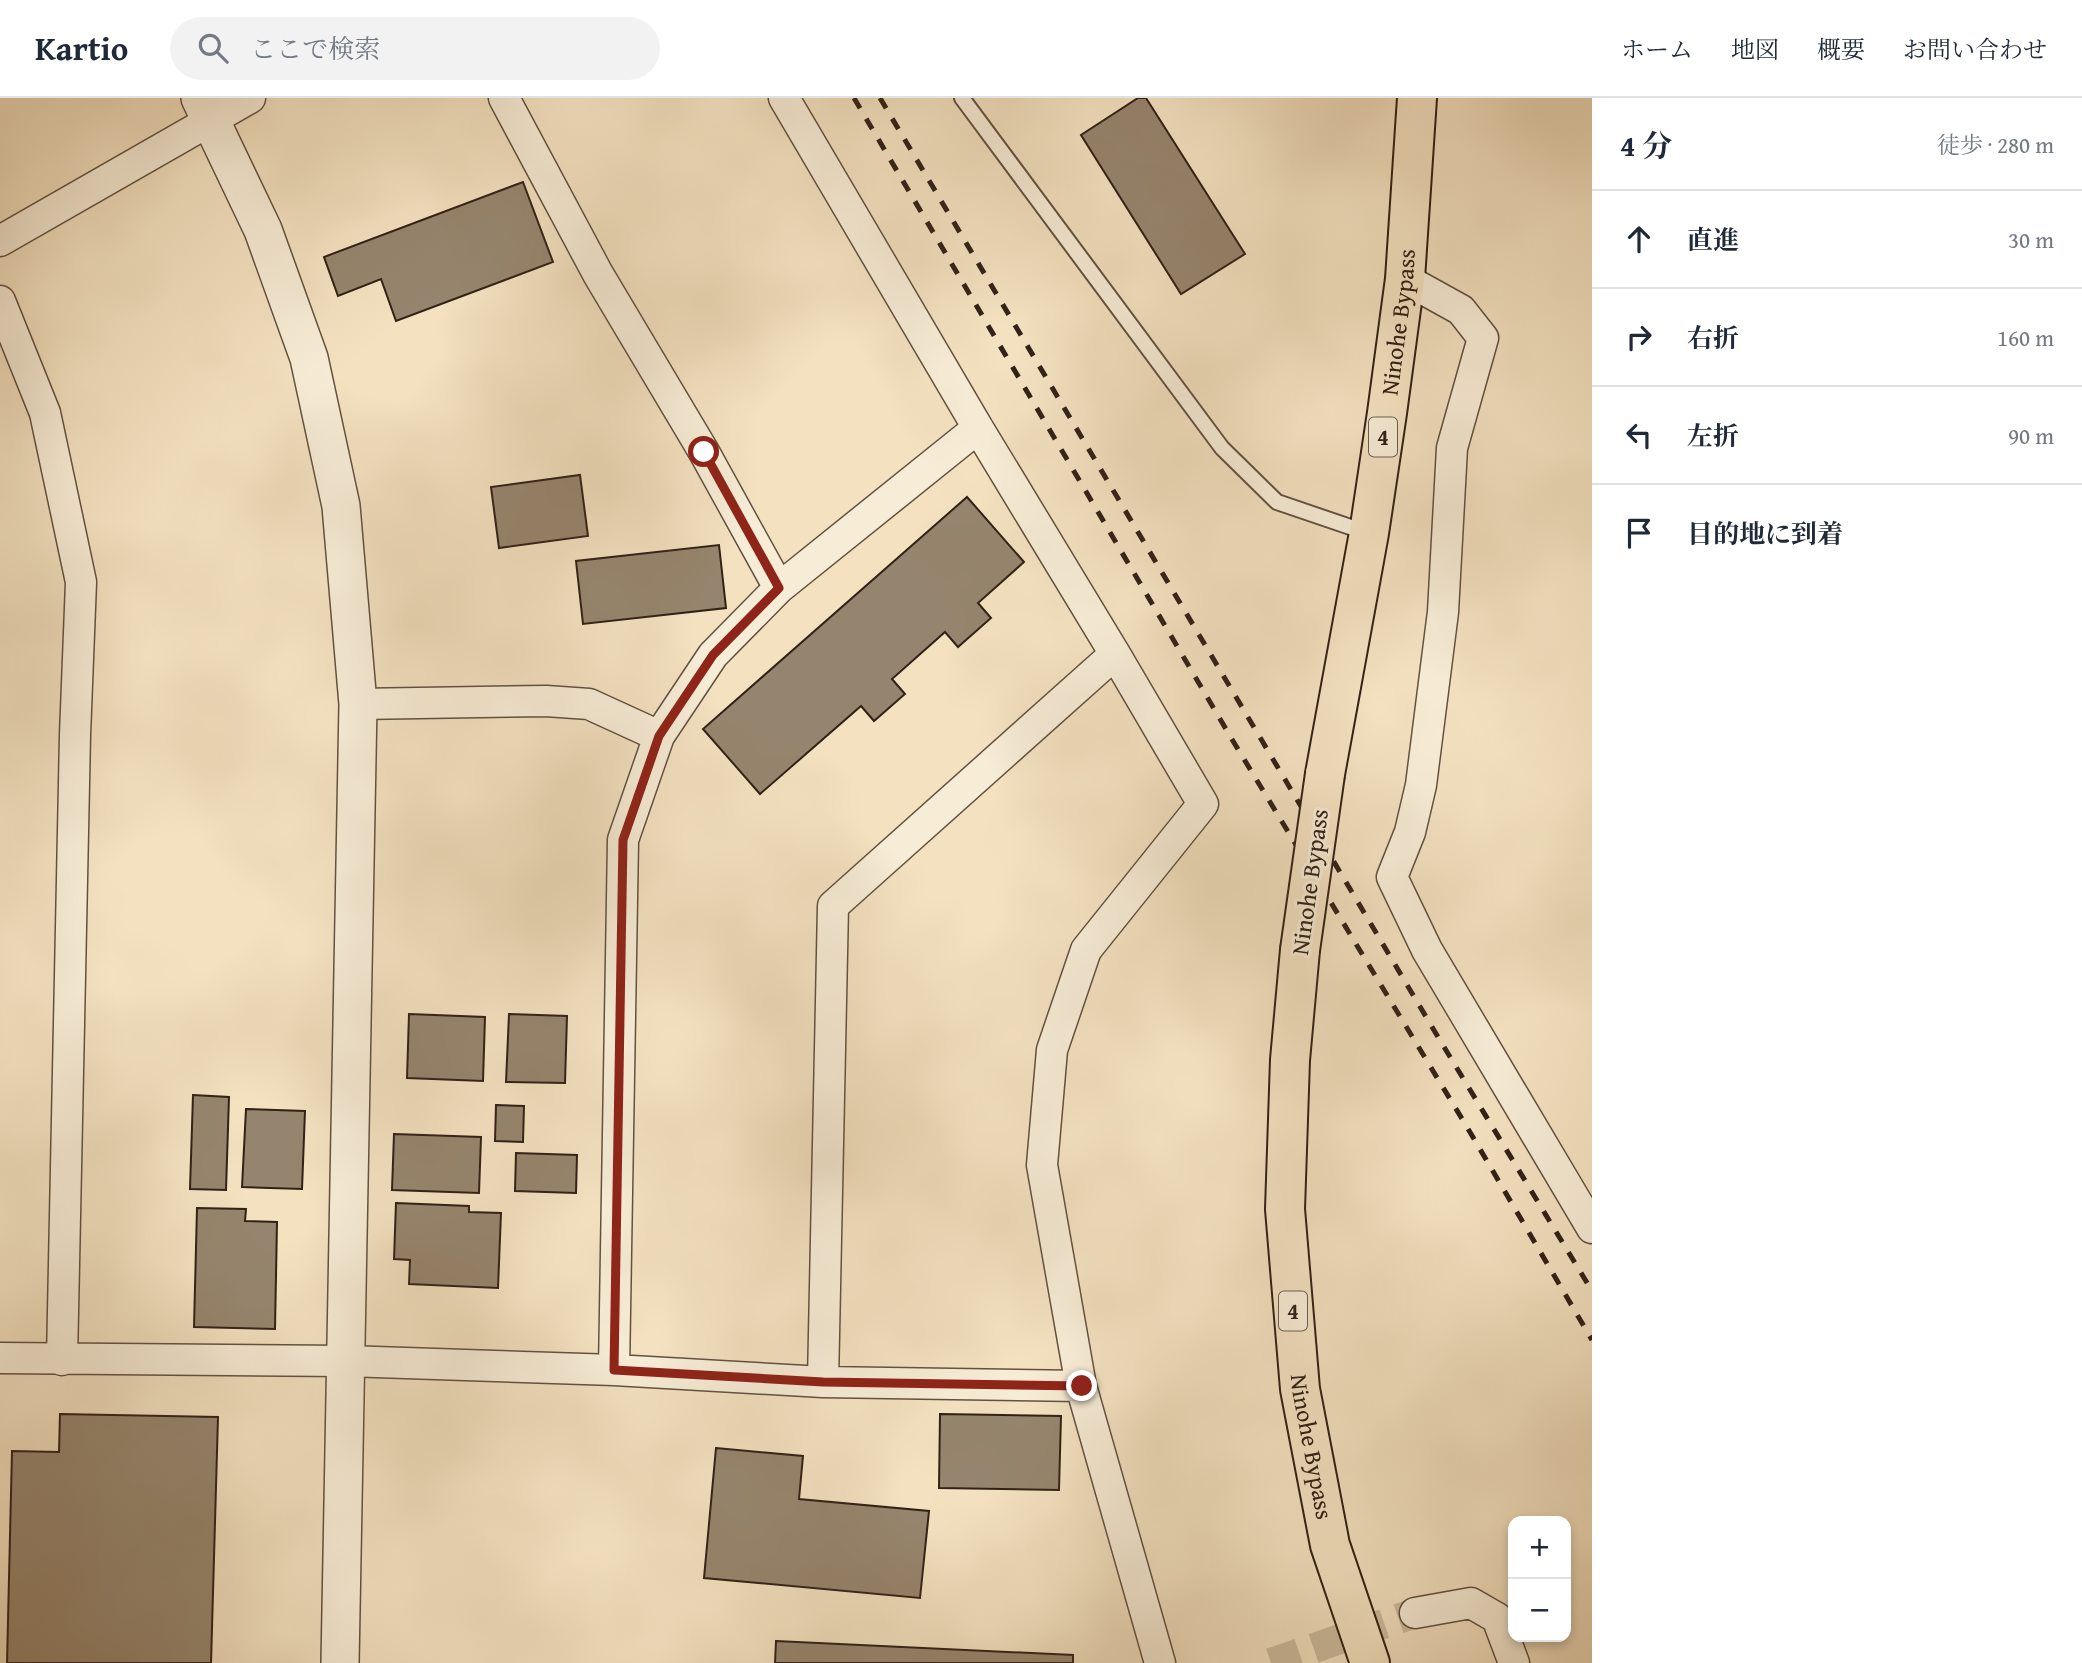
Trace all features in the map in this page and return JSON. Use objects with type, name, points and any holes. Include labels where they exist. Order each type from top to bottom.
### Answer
[{"type":"highway","name":"Ninohe Bypass","points":[[1370,1663],[1330,1545],[1300,1390],[1285,1209],[1290,1060],[1300,950],[1325,774],[1369,533],[1405,279],[1417,98]]},
{"type":"street","points":[[0,241],[206,108],[250,98]]},
{"type":"street","points":[[504,98],[598,274],[704,452],[779,588]]},
{"type":"street","points":[[784,98],[978,429],[1203,804],[1086,950],[1052,1049],[1042,1165],[1082,1386],[1160,1663]]},
{"type":"street","points":[[206,108],[263,230],[309,358],[341,506],[358,704],[340,1663]]},
{"type":"street","points":[[1405,279],[1461,310],[1483,338],[1451,448],[1443,612],[1422,785],[1410,832],[1392,877],[1427,950],[1592,1228]]},
{"type":"street","points":[[0,301],[45,413],[81,582],[75,735],[62,1360]]},
{"type":"street","points":[[614,1370],[623,840],[659,736],[713,655],[779,588],[978,429]]},
{"type":"street","points":[[823,1382],[833,906],[1115,654]]},
{"type":"street","points":[[358,704],[546,701],[589,704],[659,736]]},
{"type":"street","points":[[0,1358],[346,1361],[614,1370],[823,1382],[1082,1386]]},
{"type":"street","points":[[1415,1613],[1471,1603],[1497,1618],[1514,1663]]},
{"type":"lane","points":[[962,98],[1222,448],[1277,502],[1369,533]]},
{"type":"building","points":[[1138,98],[1146,98],[1245,254],[1181,294],[1081,135]]},
{"type":"building","points":[[523,182],[553,262],[396,321],[381,279],[338,296],[324,257]]},
{"type":"building","points":[[580,475],[588,536],[499,548],[491,487]]},
{"type":"building","points":[[967,497],[1024,562],[978,603],[991,618],[958,647],[945,632],[892,679],[905,694],[874,721],[861,706],[760,794],[703,729]]},
{"type":"building","points":[[719,545],[726,608],[583,624],[576,561]]},
{"type":"building","points":[[409,1014],[485,1017],[483,1081],[407,1078]]},
{"type":"building","points":[[509,1014],[567,1016],[565,1083],[506,1082]]},
{"type":"building","points":[[193,1095],[229,1097],[226,1190],[190,1189]]},
{"type":"building","points":[[496,1105],[524,1106],[523,1142],[495,1141]]},
{"type":"building","points":[[246,1109],[305,1111],[302,1189],[242,1187]]},
{"type":"building","points":[[394,1134],[481,1137],[479,1193],[392,1190]]},
{"type":"building","points":[[516,1153],[577,1155],[576,1193],[515,1191]]},
{"type":"building","points":[[396,1203],[469,1206],[469,1212],[501,1213],[498,1288],[409,1284],[410,1260],[394,1259]]},
{"type":"building","points":[[197,1208],[246,1209],[245,1221],[277,1222],[275,1329],[194,1327]]},
{"type":"building","points":[[60,1414],[218,1417],[211,1663],[7,1663],[12,1451],[59,1452]]},
{"type":"building","points":[[940,1414],[1061,1416],[1059,1490],[939,1488]]},
{"type":"building","points":[[716,1448],[803,1456],[799,1499],[929,1511],[920,1598],[704,1578]]},
{"type":"building","points":[[776,1641],[1073,1655],[1073,1663],[775,1663]]},
{"type":"tunnel","points":[[1271,1663],[1415,1613]]},
{"type":"railway","points":[[854,98],[1233,741],[1467,1127],[1592,1340]]},
{"type":"railway","points":[[880,98],[1592,1291]]},
{"type":"route","points":[[704,452],[779,588],[713,655],[659,736],[623,840],[614,1370],[823,1382],[1082,1386]]}]
